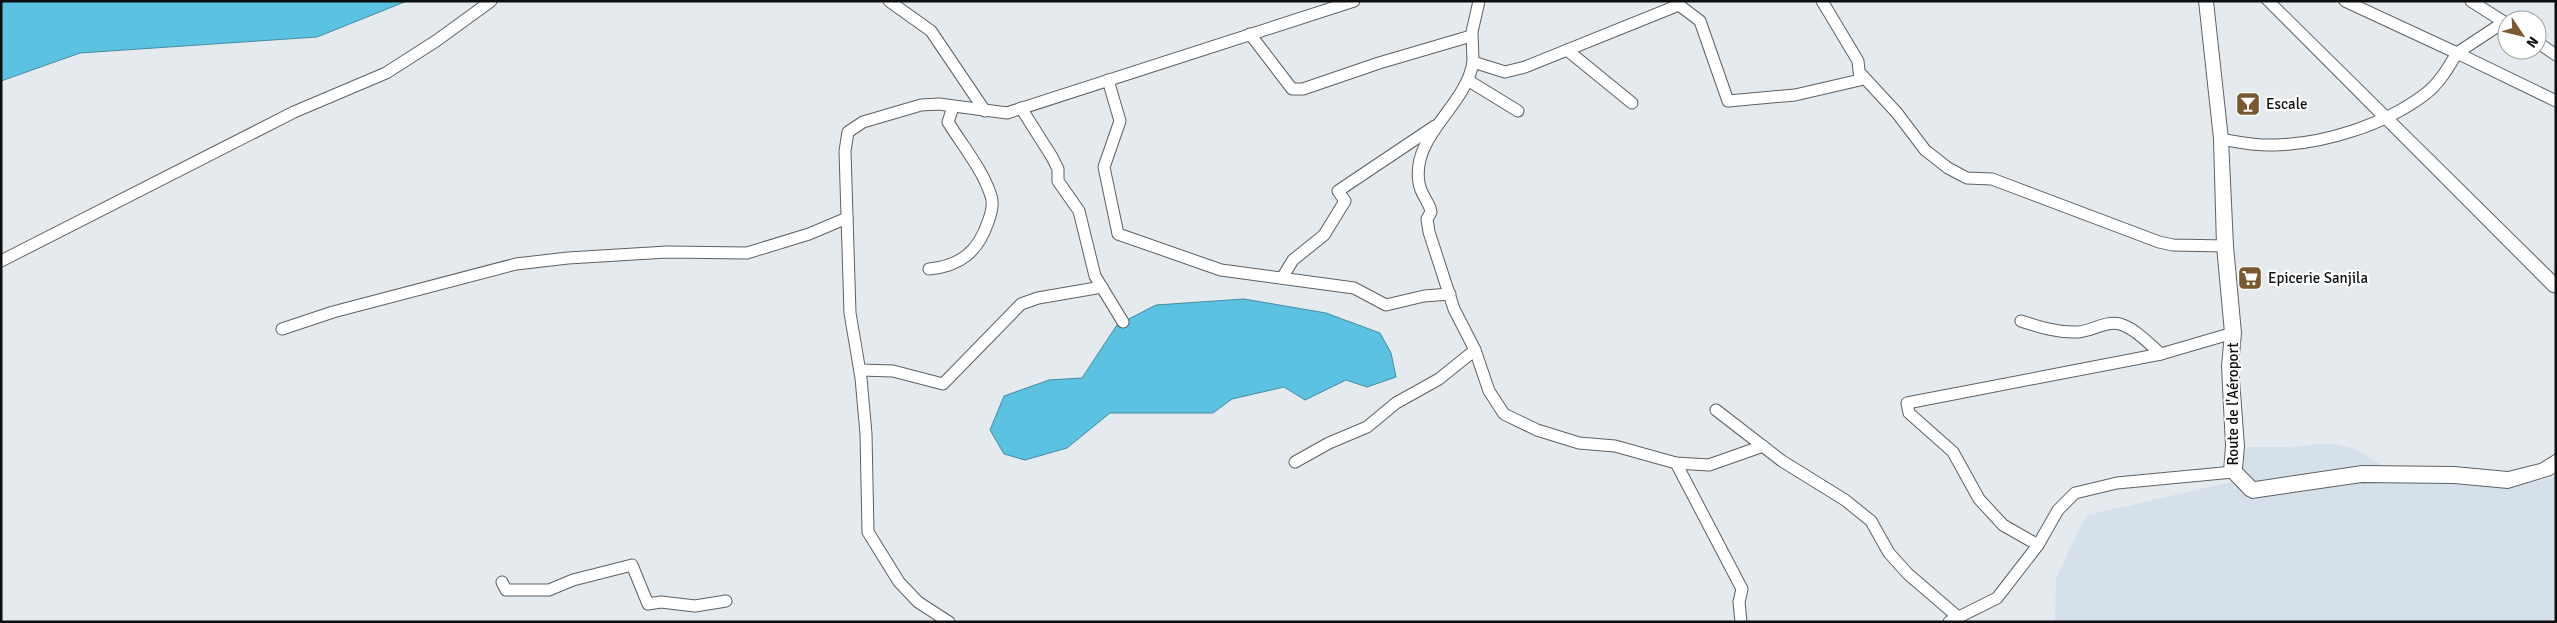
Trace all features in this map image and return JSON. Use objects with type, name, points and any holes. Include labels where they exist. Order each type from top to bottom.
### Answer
[{"type":"main road","name":"Route de l'Aéroport","points":[[2206,1],[2221,139],[2225,246],[2233,333],[2230,366],[2235,446],[2233,472],[2252,490],[2362,474],[2454,476],[2508,480],[2545,470],[2556,461]]},
{"type":"main road","points":[[2268,1],[2386,116],[2556,287]]},
{"type":"street","points":[[1,262],[294,112],[386,73],[436,41],[490,1]]},
{"type":"street","points":[[888,1],[931,30],[984,111]]},
{"type":"street","points":[[949,622],[918,602],[899,582],[868,532],[866,434],[860,370],[850,313],[846,151],[848,132],[863,122],[921,105],[939,104],[1007,113],[1354,1]]},
{"type":"street","points":[[1479,1],[1474,14],[1469,45],[1473,62],[1469,81],[1426,143],[1418,163],[1419,185],[1432,212],[1427,219],[1429,232],[1454,309],[1475,350],[1489,392],[1504,414],[1537,430],[1579,443],[1615,446],[1676,463],[1709,465],[1763,446]]},
{"type":"street","points":[[1473,62],[1505,72],[1567,50],[1679,3],[1700,21],[1728,101],[1781,98],[1831,90],[1860,80],[1860,73],[1858,61],[1822,1]]},
{"type":"street","points":[[2344,1],[2556,101]]},
{"type":"street","points":[[2471,1],[2497,17]]},
{"type":"street","points":[[2221,139],[2258,145],[2281,145],[2351,129],[2386,116],[2424,95],[2448,69],[2457,53],[2497,29]]},
{"type":"street","points":[[1250,34],[1284,82],[1292,89],[1303,89],[1378,63],[1471,36]]},
{"type":"street","points":[[1567,50],[1632,103]]},
{"type":"street","points":[[1860,73],[1897,112],[1924,150],[1967,178],[1992,179],[2159,242],[2173,245],[2225,246]]},
{"type":"street","points":[[1108,80],[1111,97],[1120,113],[1120,124],[1104,162],[1110,210],[1118,234],[1221,270],[1354,288],[1386,305],[1424,296],[1450,294]]},
{"type":"street","points":[[1469,81],[1518,111]]},
{"type":"street","points":[[929,269],[943,269],[959,263],[972,253],[982,241],[990,217],[992,198],[948,122],[953,106]]},
{"type":"street","points":[[1021,108],[1052,157],[1058,169],[1058,181],[1079,212],[1095,276],[1123,322]]},
{"type":"street","points":[[1282,278],[1293,260],[1309,245],[1324,235],[1339,214],[1344,201],[1338,191],[1440,123]]},
{"type":"street","points":[[282,329],[333,312],[516,264],[568,258],[667,252],[747,253],[809,234],[848,218]]},
{"type":"street","points":[[860,370],[893,371],[943,384],[1021,304],[1038,298],[1102,287]]},
{"type":"street","points":[[2021,321],[2049,330],[2078,332],[2118,323],[2161,354]]},
{"type":"street","points":[[2038,545],[2003,525],[1980,498],[1961,469],[1953,452],[1908,413],[1907,404],[2161,354],[2233,333]]},
{"type":"street","points":[[1295,462],[1329,443],[1367,427],[1396,403],[1439,379],[1475,350]]},
{"type":"street","points":[[1716,410],[1763,446],[1816,483],[1845,500],[1871,520],[1889,553],[1952,615],[1953,620],[1997,598],[2038,545],[2058,510],[2075,493],[2117,482],[2233,472]]},
{"type":"street","points":[[1676,463],[1742,589],[1739,602],[1741,622]]},
{"type":"street","points":[[502,582],[506,590],[548,590],[573,580],[632,565],[648,604],[660,602],[695,606],[726,601]]},
{"type":"shaded area","points":[[2330,443],[2355,449],[2395,473],[2513,486],[2556,477],[2556,622],[2055,622],[2056,579],[2082,523],[2088,515],[2231,482],[2236,478],[2244,447],[2290,447]]},
{"type":"water","points":[[1,1],[407,1],[317,37],[80,53],[1,81]]},
{"type":"water","points":[[1244,299],[1326,313],[1380,333],[1391,353],[1396,377],[1367,387],[1346,380],[1305,400],[1284,387],[1232,399],[1213,413],[1110,413],[1067,448],[1025,460],[1004,454],[990,430],[1004,396],[1049,380],[1082,378],[1117,325],[1156,305]]},
{"type":"place","name":"Escale","points":[[2248,104]]},
{"type":"place","name":"Epicerie Sanjila","points":[[2250,278]]}]
